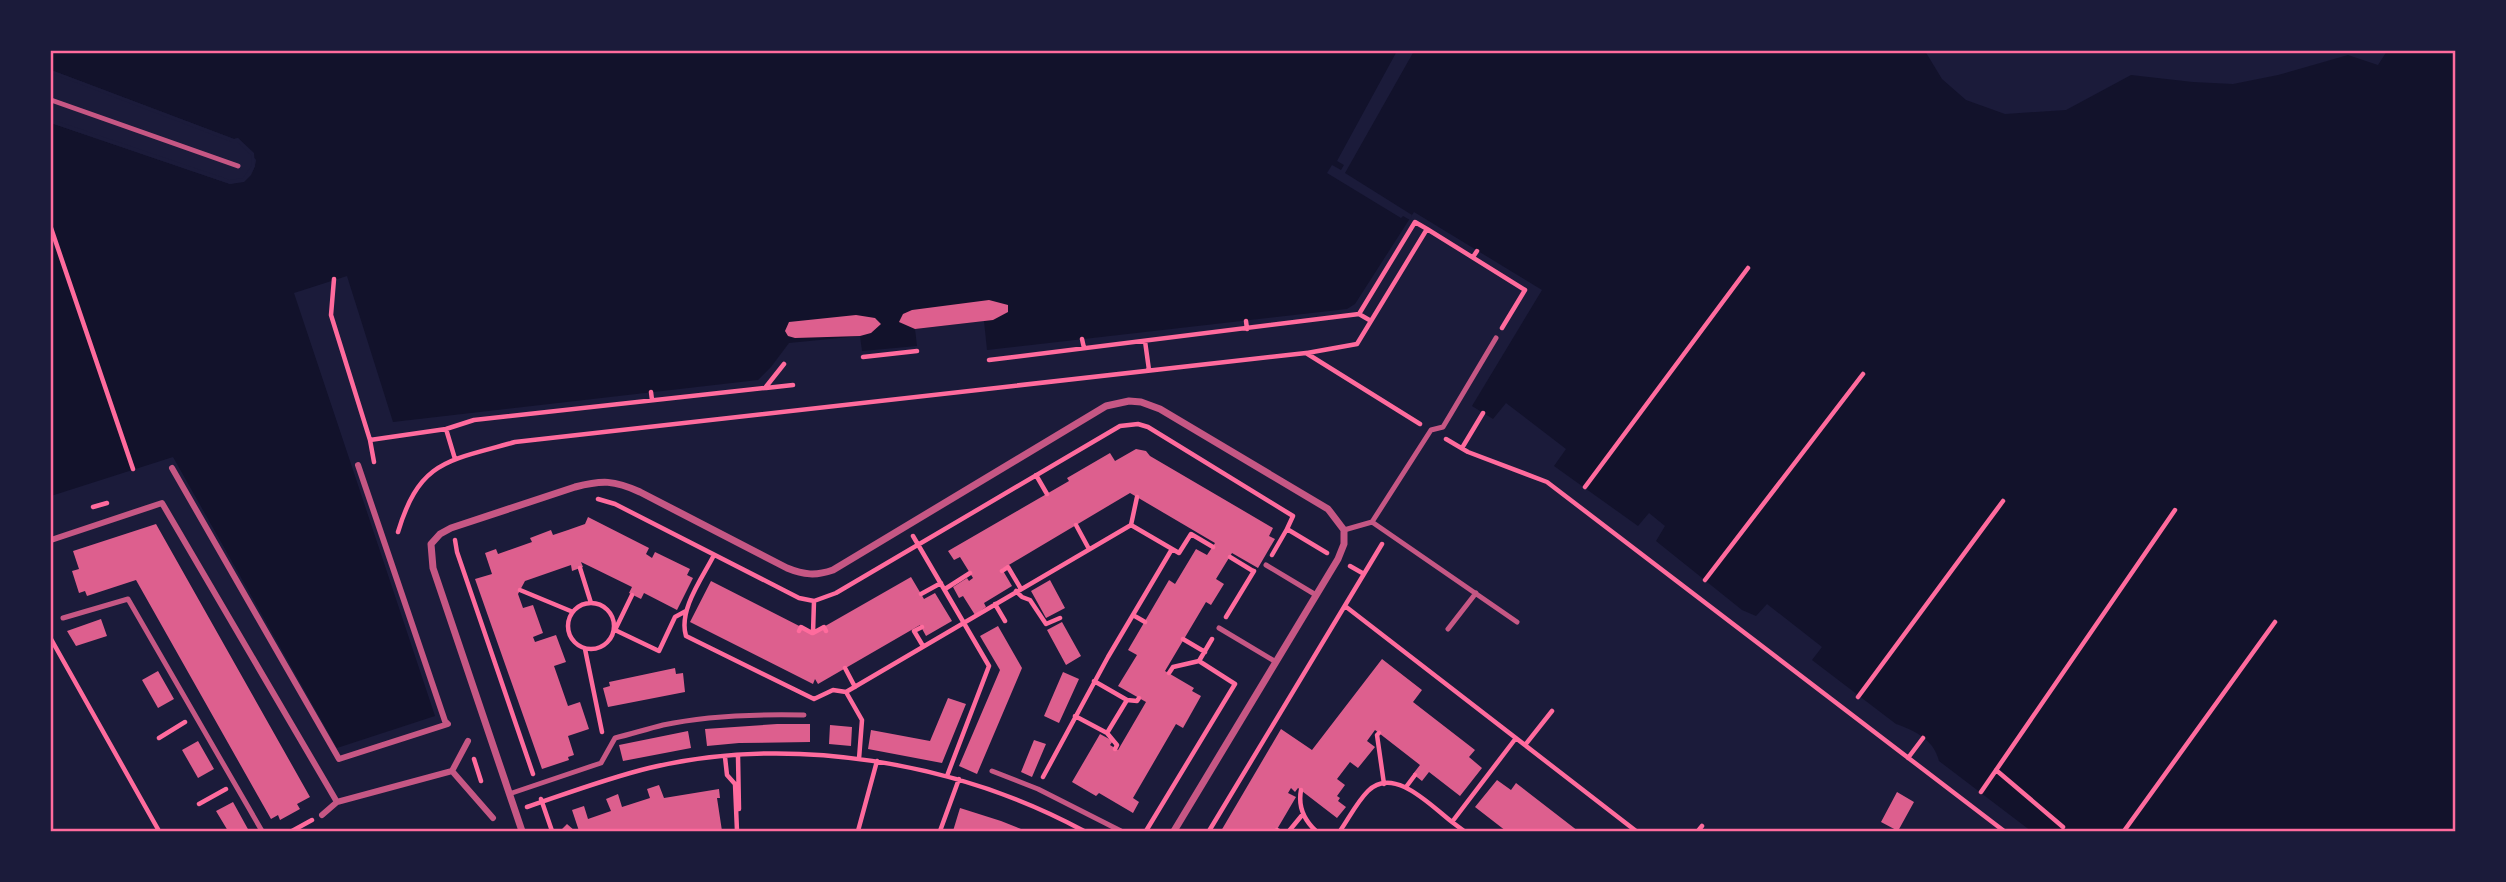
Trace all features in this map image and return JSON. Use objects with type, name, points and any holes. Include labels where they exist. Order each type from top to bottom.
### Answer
[{"type":"street","points":[[522,831],[433,568],[431,544],[440,534],[575,487],[598,482],[616,482],[786,569],[810,575],[822,573],[833,570],[1106,406],[1129,401],[1141,402],[1179,419],[1328,509],[1344,530],[1344,544],[1338,559],[1174,831]]},
{"type":"street","points":[[172,468],[339,760],[448,723],[445,721],[358,464]]},
{"type":"street","points":[[51,540],[162,503],[337,803]]},
{"type":"street","points":[[322,815],[337,803],[452,771],[468,741]]},
{"type":"street","points":[[452,771],[493,818]]},
{"type":"lane","points":[[51,100],[238,166]]},
{"type":"lane","points":[[1344,530],[1372,522],[1430,430],[1443,427],[1496,338]]},
{"type":"lane","points":[[1372,522],[1517,622]]},
{"type":"lane","points":[[1266,565],[1316,595]]},
{"type":"lane","points":[[1448,629],[1476,593]]},
{"type":"lane","points":[[62,618],[128,599],[262,831]]},
{"type":"lane","points":[[1219,628],[1276,662]]},
{"type":"lane","points":[[509,794],[601,763],[615,738],[663,725],[704,719],[804,715]]},
{"type":"lane","points":[[992,771],[1038,789],[1121,831]]},
{"type":"path","points":[[1359,314],[1415,222],[1525,290],[1496,338]]},
{"type":"path","points":[[51,228],[133,469]]},
{"type":"path","points":[[394,523],[398,532],[407,504],[430,472],[446,462],[515,442],[1306,353],[1357,345],[1427,229]]},
{"type":"path","points":[[1473,257],[1477,251]]},
{"type":"path","points":[[1585,487],[1748,268]]},
{"type":"path","points":[[334,279],[331,315],[370,440],[376,468]]},
{"type":"path","points":[[989,360],[1359,314],[1371,321]]},
{"type":"path","points":[[1246,321],[1247,329]]},
{"type":"path","points":[[1082,339],[1084,348]]},
{"type":"path","points":[[1145,341],[1149,370]]},
{"type":"path","points":[[863,357],[918,351]]},
{"type":"path","points":[[1306,353],[1462,448],[1547,482],[2004,831]]},
{"type":"path","points":[[765,388],[784,364]]},
{"type":"path","points":[[1704,580],[1863,374]]},
{"type":"path","points":[[370,440],[446,429],[474,420],[793,385]]},
{"type":"path","points":[[651,392],[652,400]]},
{"type":"path","points":[[1462,448],[1483,413]]},
{"type":"path","points":[[591,499],[602,499],[615,504],[799,598],[814,601],[836,593],[1120,426],[1138,424],[1148,427],[1293,516],[1260,575],[1230,557]]},
{"type":"path","points":[[446,429],[455,459]]},
{"type":"path","points":[[1037,475],[1048,494]]},
{"type":"path","points":[[714,555],[686,611],[686,636],[814,699],[833,691],[846,692],[1131,525],[1137,497]]},
{"type":"path","points":[[1858,697],[2003,500]]},
{"type":"path","points":[[93,507],[107,503]]},
{"type":"path","points":[[1981,792],[2175,510]]},
{"type":"path","points":[[1076,525],[1089,549]]},
{"type":"path","points":[[1131,525],[1179,553],[1192,532],[1213,547]]},
{"type":"path","points":[[1287,529],[1327,553]]},
{"type":"path","points":[[1209,831],[1389,533]]},
{"type":"path","points":[[465,541],[457,545],[457,552],[552,831]]},
{"type":"path","points":[[918,545],[989,666],[947,776]]},
{"type":"path","points":[[1038,789],[1051,759],[1094,681],[1172,549]]},
{"type":"path","points":[[1002,571],[1008,567],[1018,590],[1023,597],[1030,600],[1046,624],[1060,618]]},
{"type":"path","points":[[580,568],[591,603]]},
{"type":"path","points":[[1169,673],[1173,667],[1199,661],[1254,571]]},
{"type":"path","points":[[944,589],[970,573]]},
{"type":"path","points":[[921,594],[941,583]]},
{"type":"path","points":[[520,590],[573,612]]},
{"type":"path","points":[[615,630],[614,618],[600,604],[580,606],[568,622],[570,636],[577,645],[586,649],[603,646],[610,640],[615,630],[632,595]]},
{"type":"path","points":[[813,634],[814,601]]},
{"type":"path","points":[[995,603],[1005,621]]},
{"type":"path","points":[[1345,606],[1636,831]]},
{"type":"path","points":[[615,630],[659,651],[675,617],[686,611]]},
{"type":"path","points":[[1133,615],[1145,622]]},
{"type":"path","points":[[2124,831],[2275,622]]},
{"type":"path","points":[[799,631],[801,627],[813,634]]},
{"type":"path","points":[[813,634],[824,627],[826,631]]},
{"type":"path","points":[[922,627],[914,632],[923,646]]},
{"type":"path","points":[[51,639],[159,831]]},
{"type":"path","points":[[1183,639],[1205,652]]},
{"type":"path","points":[[586,649],[586,660],[607,749]]},
{"type":"path","points":[[1146,831],[1235,684],[1199,661]]},
{"type":"path","points":[[845,668],[855,687]]},
{"type":"path","points":[[1094,681],[1126,700],[1138,701],[1139,698]]},
{"type":"path","points":[[846,692],[862,720],[859,759]]},
{"type":"path","points":[[1107,733],[1126,700]]},
{"type":"path","points":[[1525,746],[1552,711]]},
{"type":"path","points":[[159,738],[196,716]]},
{"type":"path","points":[[1075,716],[1107,733],[1117,745],[1115,749]]},
{"type":"path","points":[[1379,733],[1377,735],[1384,784]]},
{"type":"path","points":[[1452,822],[1516,738]]},
{"type":"path","points":[[1908,758],[1923,738]]},
{"type":"path","points":[[542,802],[652,767],[738,756],[814,755],[877,761],[959,779],[1034,806],[1084,831]]},
{"type":"path","points":[[738,756],[738,831]]},
{"type":"path","points":[[725,757],[727,775],[735,784],[738,831]]},
{"type":"path","points":[[858,831],[877,761]]},
{"type":"path","points":[[1996,770],[2063,827]]},
{"type":"path","points":[[1406,787],[1415,775]]},
{"type":"path","points":[[940,831],[959,779]]},
{"type":"path","points":[[1340,831],[1370,790],[1384,784],[1400,783],[1464,831]]},
{"type":"path","points":[[199,804],[235,784]]},
{"type":"path","points":[[1301,790],[1303,814],[1316,831]]},
{"type":"path","points":[[1289,831],[1303,814]]},
{"type":"path","points":[[292,831],[322,815]]},
{"type":"shaded area","points":[[51,51],[1925,51],[1942,79],[1966,100],[2005,114],[2066,110],[2131,75],[2233,84],[2278,75],[2348,55],[2378,65],[2387,51],[2455,51],[2455,831],[2031,831],[1939,761],[1933,747],[1923,737],[1896,724],[1812,660],[1822,647],[1767,604],[1756,616],[1742,610],[1656,541],[1665,526],[1649,513],[1638,526],[1554,466],[1566,449],[1506,403],[1493,419],[1472,406],[1542,290],[1414,212],[1355,304],[1347,309],[987,350],[984,321],[915,329],[917,346],[862,351],[860,336],[789,343],[758,380],[393,422],[347,276],[294,293],[435,716],[337,748],[173,457],[51,496],[51,123],[230,184],[248,177],[256,160],[238,138],[234,139],[51,70]]},
{"type":"pier","points":[[1397,51],[1414,51],[1345,173],[1412,215],[1410,220],[1403,216],[1401,218],[1327,173],[1332,165],[1341,170],[1344,165],[1337,161]]},
{"type":"pier","points":[[51,70],[234,139],[238,138],[254,153],[255,166],[251,175],[244,182],[230,184],[51,123],[51,119],[230,180],[243,178],[252,165],[251,155],[237,142],[51,73]]},
{"type":"building","points":[[989,300],[1008,305],[1008,312],[993,320],[915,329],[899,322],[903,314],[912,310]]},
{"type":"building","points":[[856,315],[875,318],[881,324],[871,333],[860,336],[795,338],[788,336],[785,331],[789,322]]},
{"type":"building","points":[[1136,449],[1146,451],[1150,456],[1273,528],[1269,536],[1275,539],[1258,568],[1232,553],[1216,579],[1224,584],[1211,605],[1206,602],[1165,671],[1194,688],[1192,691],[1201,696],[1183,728],[1176,724],[1133,798],[1139,802],[1133,813],[1099,793],[1096,796],[1072,782],[1100,734],[1113,741],[1110,745],[1118,750],[1146,702],[1118,686],[1137,655],[1128,650],[1169,580],[1175,584],[1196,549],[1207,555],[1215,543],[1130,493],[1002,569],[1012,586],[984,603],[986,607],[975,615],[963,596],[959,598],[953,587],[967,578],[969,581],[973,578],[960,557],[954,560],[948,551],[1069,481],[1067,478],[1110,453],[1115,461]]},
{"type":"building","points":[[588,517],[649,548],[646,554],[652,558],[655,552],[690,569],[687,575],[693,578],[677,610],[644,593],[641,599],[629,593],[632,587],[581,562],[583,567],[572,571],[571,565],[525,581],[518,594],[523,608],[533,605],[543,633],[533,637],[535,642],[556,635],[566,662],[554,666],[568,706],[580,702],[589,729],[568,736],[574,755],[568,757],[569,760],[542,769],[475,579],[492,574],[485,553],[496,549],[498,554],[532,542],[530,538],[551,530],[553,535],[568,530],[585,524]]},
{"type":"building","points":[[156,524],[310,797],[297,804],[300,809],[280,820],[278,815],[271,819],[136,580],[87,596],[85,591],[79,593],[72,571],[79,569],[73,551]]},
{"type":"building","points":[[911,577],[924,599],[935,593],[952,621],[926,636],[920,625],[818,684],[815,679],[813,684],[690,622],[711,581],[813,633]]},
{"type":"building","points":[[1050,580],[1065,608],[1046,618],[1031,591]]},
{"type":"building","points":[[101,619],[107,636],[76,646],[67,631]]},
{"type":"building","points":[[1062,622],[1081,656],[1066,665],[1047,630]]},
{"type":"building","points":[[998,626],[1022,668],[977,774],[959,766],[1000,670],[980,636]]},
{"type":"building","points":[[1382,659],[1422,690],[1413,702],[1475,750],[1469,757],[1482,768],[1460,796],[1429,772],[1422,781],[1413,774],[1420,765],[1375,730],[1367,741],[1375,747],[1358,768],[1350,762],[1337,779],[1345,785],[1337,796],[1340,798],[1338,801],[1346,807],[1337,818],[1298,788],[1295,792],[1291,788],[1288,793],[1296,797],[1276,831],[1221,831],[1281,729],[1312,750]]},
{"type":"building","points":[[675,668],[676,674],[683,673],[685,692],[608,707],[603,688],[610,686],[609,682]]},
{"type":"building","points":[[158,671],[174,699],[158,708],[142,680]]},
{"type":"building","points":[[1063,672],[1079,679],[1059,723],[1044,716]]},
{"type":"building","points":[[948,698],[966,704],[942,763],[868,749],[871,730],[930,741]]},
{"type":"building","points":[[810,724],[810,742],[707,746],[705,729]]},
{"type":"building","points":[[830,725],[852,727],[851,746],[829,744]]},
{"type":"building","points":[[688,731],[691,748],[623,761],[619,745]]},
{"type":"building","points":[[1034,740],[1046,744],[1032,777],[1021,772]]},
{"type":"building","points":[[198,741],[214,769],[198,778],[182,750]]},
{"type":"building","points":[[1497,780],[1511,790],[1516,783],[1578,831],[1506,831],[1475,807]]},
{"type":"building","points":[[659,785],[664,798],[719,789],[720,798],[717,798],[722,831],[579,831],[572,810],[584,806],[588,819],[611,811],[606,799],[618,794],[622,807],[650,798],[647,789]]},
{"type":"building","points":[[1897,792],[1914,802],[1898,831],[1881,822]]},
{"type":"building","points":[[233,802],[249,831],[228,831],[216,811]]},
{"type":"building","points":[[960,808],[1001,821],[1026,831],[953,831]]},
{"type":"building","points":[[567,824],[575,831],[560,831]]}]
